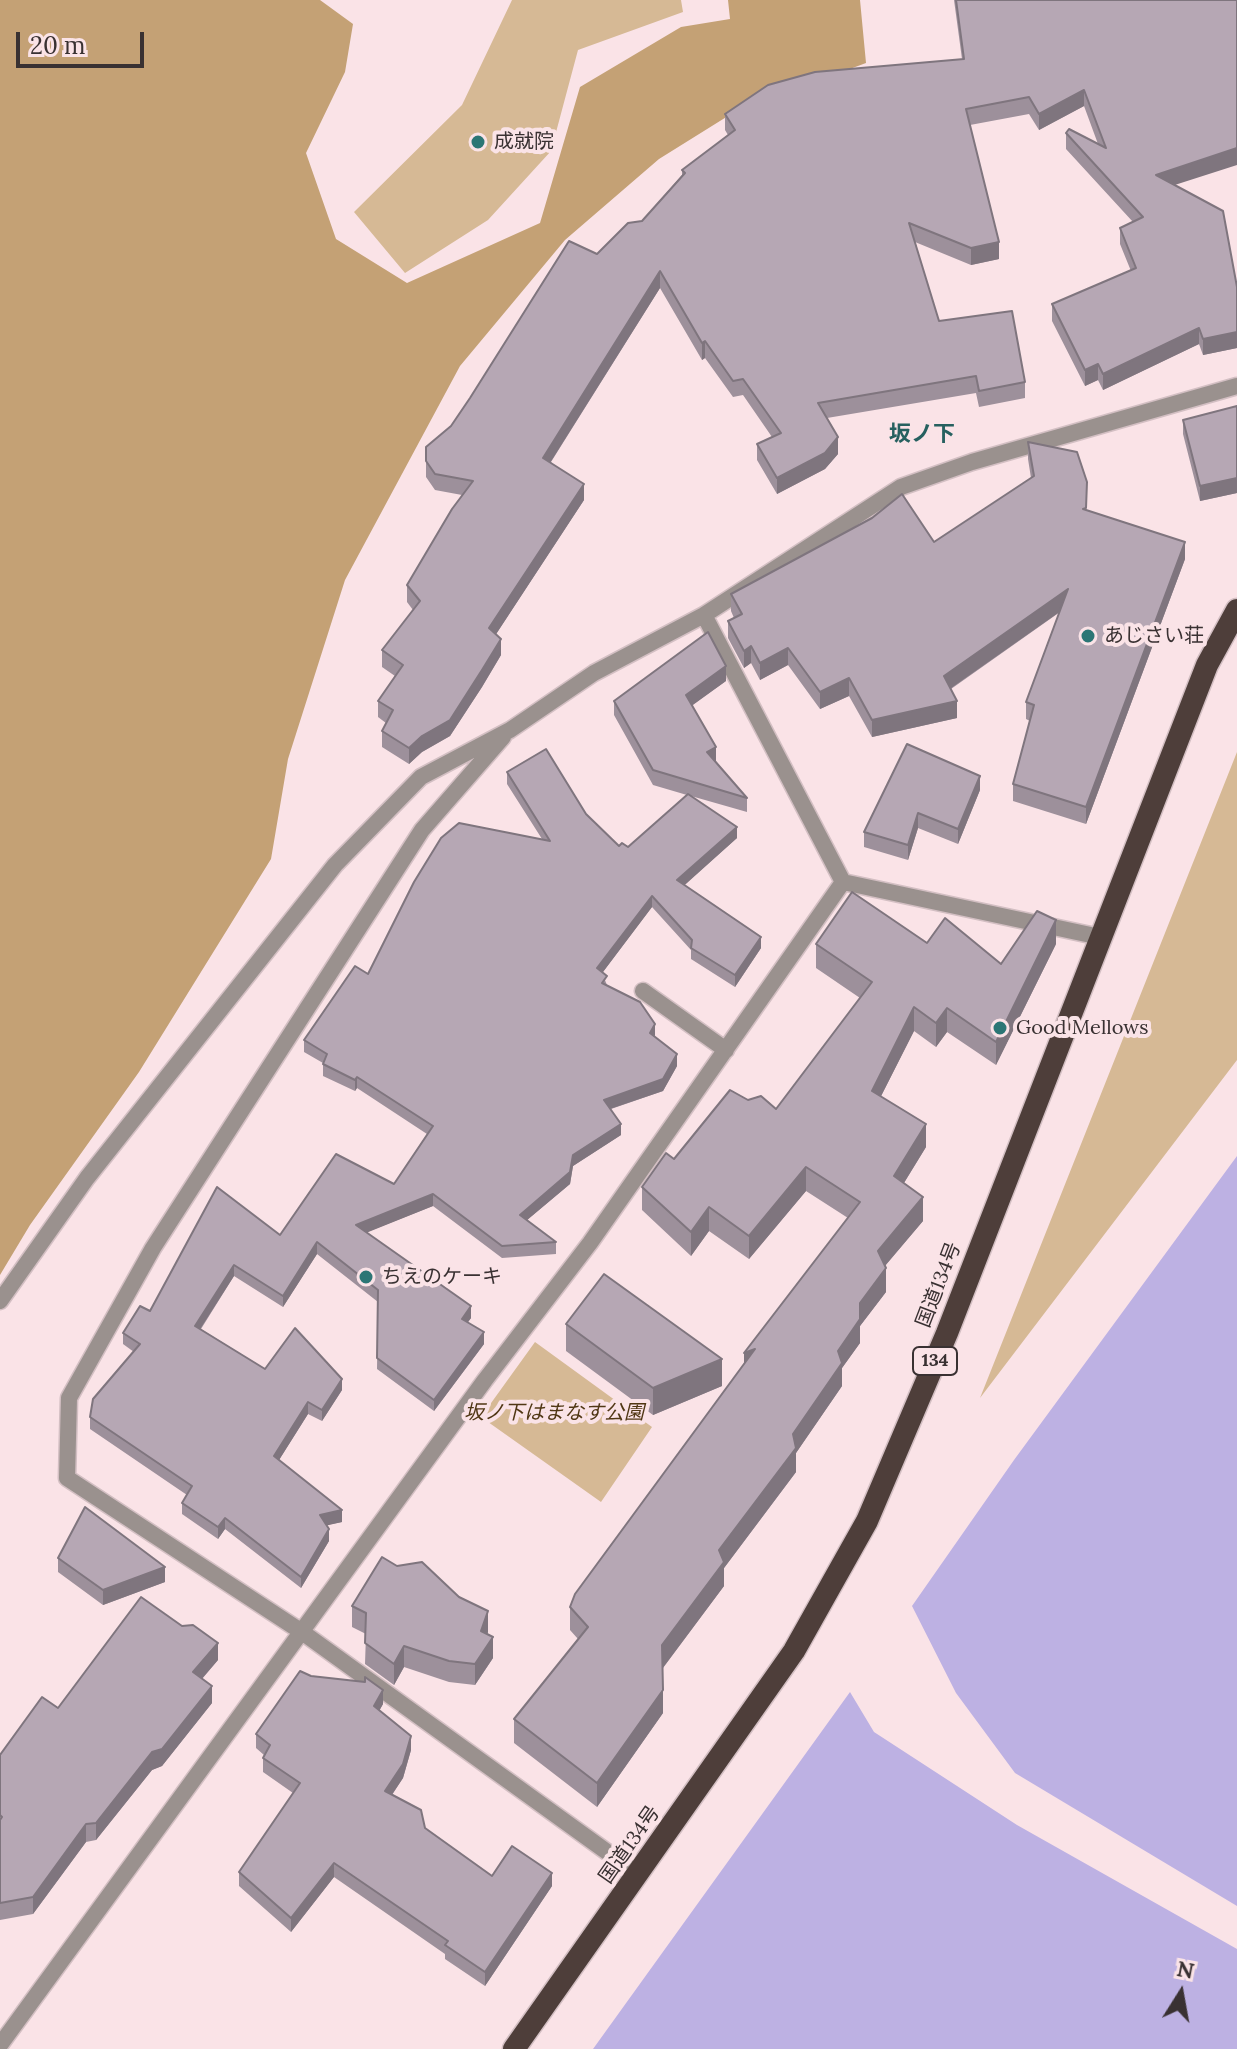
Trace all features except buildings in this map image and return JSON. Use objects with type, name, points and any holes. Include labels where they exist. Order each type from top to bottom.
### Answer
[{"type":"highway","name":"国道134号","points":[[514,2049],[794,1651],[867,1521],[947,1333],[1207,665],[1237,610]]},
{"type":"street","points":[[0,1301],[87,1178],[335,865],[421,777],[510,730],[594,673],[704,615],[901,487],[987,457],[1237,386]]},
{"type":"street","points":[[704,615],[843,882]]},
{"type":"street","points":[[510,730],[422,830],[153,1248],[69,1398],[67,1478],[302,1632],[639,1875]]},
{"type":"street","points":[[843,882],[1100,937]]},
{"type":"street","points":[[0,2045],[590,1243],[843,882]]},
{"type":"street","points":[[643,991],[726,1050]]},
{"type":"green space","name":"成就院","points":[[512,0],[681,0],[683,12],[578,50],[551,151],[488,220],[405,273],[354,212],[462,105]]},
{"type":"green space","points":[[1237,752],[1237,1060],[980,1398]]},
{"type":"green space","name":"坂ノ下はまなす公園","points":[[535,1342],[652,1427],[601,1502],[481,1417]]},
{"type":"shaded area","points":[[0,0],[320,0],[353,24],[345,72],[306,153],[336,239],[407,283],[540,223],[580,87],[681,27],[730,19],[728,0],[860,0],[866,63],[736,111],[659,159],[565,240],[460,366],[345,580],[288,759],[271,859],[139,1072],[30,1225],[0,1275]]},
{"type":"shaded area","points":[[1237,1156],[1237,1906],[1015,1773],[956,1693],[912,1606],[1014,1460]]},
{"type":"shaded area","points":[[850,1692],[874,1732],[1017,1825],[1237,1949],[1237,2049],[593,2049]]},
{"type":"place","name":"成就院","points":[[478,142]]},
{"type":"place","name":"あじさい荘","points":[[1088,636]]},
{"type":"place","name":"Good Mellows","points":[[1000,1028]]},
{"type":"place","name":"ちえのケーキ","points":[[366,1277]]},
{"type":"district","name":"坂ノ下","points":[[922,435]]}]
